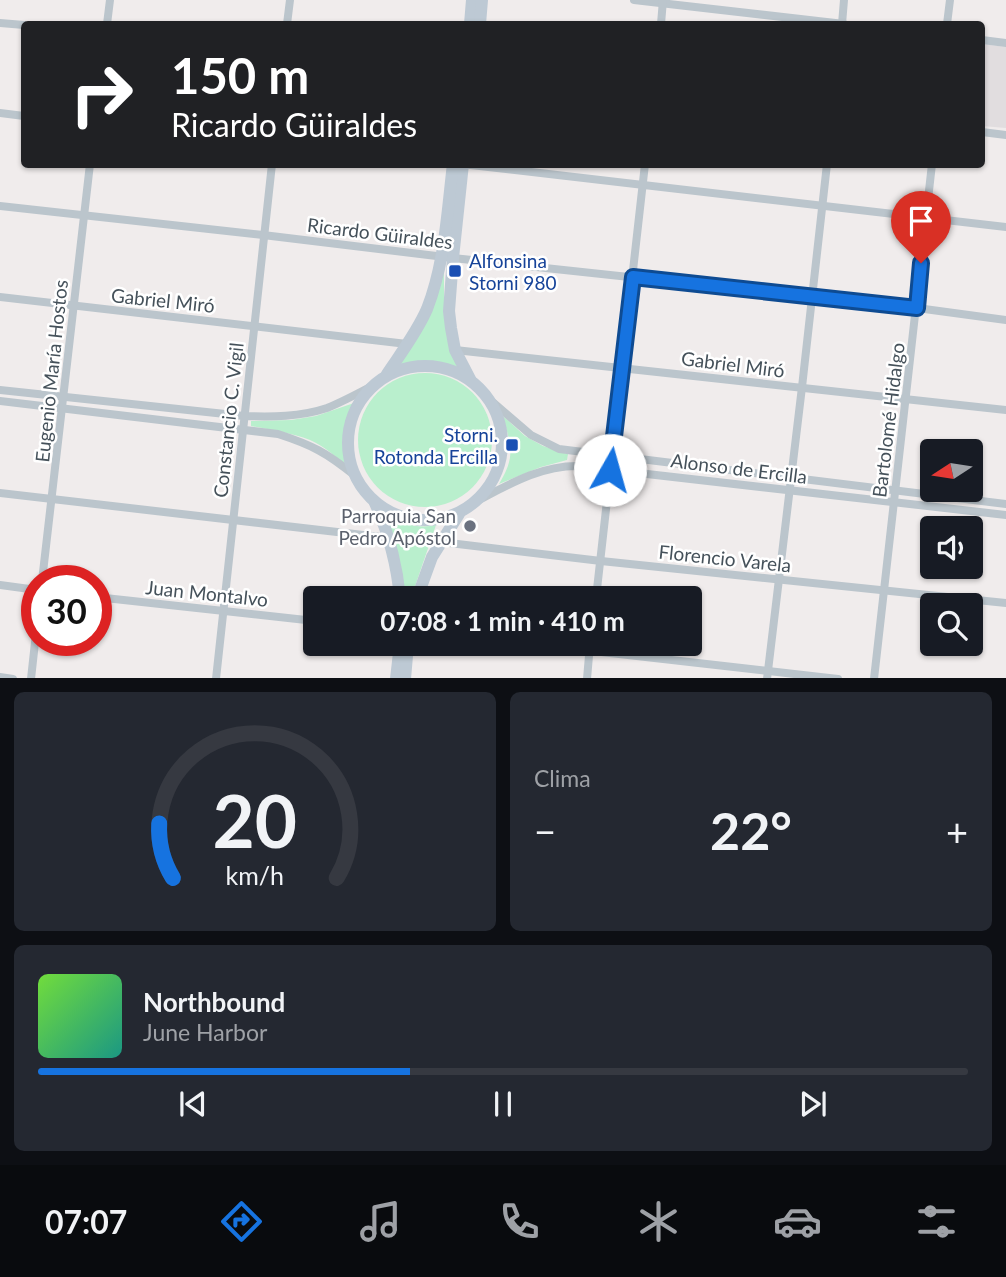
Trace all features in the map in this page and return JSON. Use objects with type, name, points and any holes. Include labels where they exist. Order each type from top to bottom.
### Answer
[{"type":"street","points":[[107,21],[110,0]]},
{"type":"street","points":[[287,21],[290,0]]},
{"type":"street","points":[[470,21],[472,0]]},
{"type":"street","points":[[480,21],[482,0]]},
{"type":"street","points":[[634,0],[818,21]]},
{"type":"street","points":[[843,21],[844,0]]},
{"type":"street","points":[[947,21],[950,0]]},
{"type":"street","points":[[661,21],[663,2]]},
{"type":"street","points":[[0,23],[21,25]]},
{"type":"street","points":[[985,40],[1006,43]]},
{"type":"street","points":[[0,113],[21,116]]},
{"type":"street","points":[[985,132],[1006,135]]},
{"type":"street","name":"Eugenio María Hostos","points":[[44,565],[90,168]]},
{"type":"street","name":"Constancio C. Vigil","points":[[216,678],[271,168]]},
{"type":"street","points":[[421,586],[441,542],[459,514],[475,502],[493,480],[502,453],[498,415],[488,398],[470,379],[455,350],[450,328],[447,257],[453,168]]},
{"type":"street","points":[[386,375],[427,309],[447,257],[462,168]]},
{"type":"street","points":[[489,168],[1006,227]]},
{"type":"street","points":[[598,586],[645,168]]},
{"type":"street","points":[[767,674],[826,168]]},
{"type":"street","name":"Bartolomé Hidalgo","points":[[874,678],[932,168]]},
{"type":"street","name":"Ricardo Güiraldes","points":[[0,206],[1006,320]]},
{"type":"street","name":"Gabriel Miró","points":[[0,297],[407,344]]},
{"type":"street","name":"Gabriel Miró","points":[[455,350],[1006,410]]},
{"type":"street","points":[[0,390],[272,417],[313,412],[338,403],[402,368],[438,366],[470,379]]},
{"type":"street","points":[[372,386],[357,405],[349,428],[348,452],[354,475],[363,490],[392,513],[411,520],[432,521],[459,514]]},
{"type":"street","name":"Alonso de Ercilla","points":[[488,398],[531,435],[559,449],[1006,504]]},
{"type":"street","points":[[0,401],[278,434],[307,444],[331,457],[354,475]]},
{"type":"street","name":"Alonso de Ercilla","points":[[475,502],[547,469],[577,466],[1006,515]]},
{"type":"street","points":[[0,493],[389,538]]},
{"type":"street","points":[[375,502],[389,538],[398,586]]},
{"type":"street","name":"Florencio Varela","points":[[441,542],[1006,603]]},
{"type":"street","points":[[0,585],[21,588]]},
{"type":"street","name":"Juan Montalvo","points":[[112,599],[303,620]]},
{"type":"street","points":[[31,678],[33,656]]},
{"type":"street","points":[[396,678],[399,656]]},
{"type":"street","points":[[405,678],[407,656]]},
{"type":"street","points":[[587,678],[589,656]]},
{"type":"street","points":[[649,656],[767,674],[838,678]]},
{"type":"street","points":[[0,677],[13,678]]},
{"type":"shaded area","points":[[985,44],[1006,47],[1006,128],[985,126]]},
{"type":"green space","points":[[444,273],[444,315],[463,373],[447,365],[430,362],[396,367]]},
{"type":"green space","points":[[425,373],[451,378],[472,393],[487,414],[492,440],[487,466],[472,487],[451,502],[425,507],[399,502],[378,487],[363,466],[358,440],[363,414],[378,393],[399,378]]},
{"type":"green space","points":[[354,403],[345,433],[346,466],[325,448],[310,440],[251,426],[251,421],[316,416]]},
{"type":"green space","points":[[503,416],[525,436],[543,446],[568,454],[567,460],[499,484],[510,458]]},
{"type":"green space","points":[[386,515],[410,525],[436,525],[415,586],[401,586]]},
{"type":"place","name":"Alfonsina Storni 980","points":[[455,271]]},
{"type":"place","name":"Storni. Rotonda Ercilla","points":[[512,445]]},
{"type":"place","name":"Parroquia San Pedro Apóstol","points":[[470,526]]},
{"type":"route","points":[[610,470],[633,277],[917,308],[921,263]]}]
